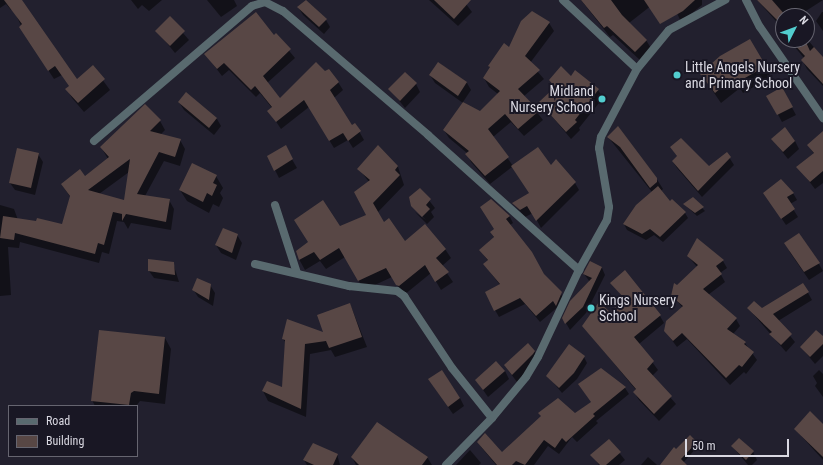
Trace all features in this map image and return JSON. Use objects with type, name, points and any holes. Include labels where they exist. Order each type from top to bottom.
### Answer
[{"type":"street","points":[[562,0],[637,69]]},
{"type":"street","points":[[446,465],[492,418],[538,357],[579,270],[607,220],[609,207],[599,148],[601,138],[637,69],[670,30],[725,0]]},
{"type":"street","points":[[746,0],[760,27],[823,118]]},
{"type":"street","points":[[94,140],[252,6],[265,2],[283,11],[428,135],[579,270]]},
{"type":"street","points":[[275,205],[297,273]]},
{"type":"street","points":[[255,264],[349,286],[397,292],[404,296],[452,368],[492,418]]},
{"type":"building","points":[[4,0],[22,0],[77,79],[93,65],[105,79],[78,103],[65,89],[69,86],[55,66],[48,71],[19,27],[22,24]]},
{"type":"building","points":[[306,0],[327,19],[319,27],[297,7]]},
{"type":"building","points":[[434,0],[471,0],[454,19]]},
{"type":"building","points":[[581,0],[611,0],[622,15],[647,40],[635,52],[607,26],[604,28]]},
{"type":"building","points":[[644,0],[695,0],[683,11],[660,24]]},
{"type":"building","points":[[757,0],[772,0],[779,8],[775,8],[775,18]]},
{"type":"building","points":[[532,11],[550,22],[525,56],[540,70],[518,89],[539,111],[518,129],[505,114],[488,129],[509,157],[485,176],[465,154],[469,151],[443,130],[463,102],[480,111],[500,91],[483,78],[490,67],[488,66],[504,43],[509,47],[521,21]]},
{"type":"building","points":[[256,12],[274,35],[276,33],[291,49],[263,76],[280,98],[316,62],[325,71],[329,69],[339,82],[330,90],[352,125],[355,123],[361,131],[348,141],[343,133],[329,141],[304,100],[276,122],[267,111],[272,107],[255,86],[251,90],[224,63],[217,69],[204,54]]},
{"type":"building","points":[[170,16],[185,31],[170,46],[155,31]]},
{"type":"building","points":[[750,39],[766,66],[736,83],[733,78],[715,93],[700,74],[720,56]]},
{"type":"building","points":[[798,48],[809,48],[810,51],[815,48],[823,57],[823,84],[801,60],[805,56]]},
{"type":"building","points":[[438,62],[467,82],[458,96],[429,75]]},
{"type":"building","points":[[561,66],[571,76],[575,70],[599,89],[575,120],[577,122],[566,132],[539,102],[555,87],[549,80]]},
{"type":"building","points":[[405,72],[417,83],[400,101],[388,89]]},
{"type":"building","points":[[782,87],[793,107],[777,115],[766,96]]},
{"type":"building","points":[[186,92],[217,118],[209,128],[178,102]]},
{"type":"building","points":[[145,104],[161,120],[150,131],[181,139],[175,157],[159,152],[137,194],[170,199],[166,222],[126,214],[122,221],[122,214],[113,212],[104,245],[98,243],[95,254],[15,233],[14,240],[0,238],[3,216],[36,221],[37,218],[62,224],[70,196],[61,184],[80,169],[85,176],[109,157],[100,147]],"holes":[[[130,159],[124,200],[88,190]]]},
{"type":"building","points":[[618,126],[657,178],[657,182],[650,188],[620,147],[607,137]]},
{"type":"building","points":[[785,127],[795,141],[783,152],[771,139]]},
{"type":"building","points":[[823,131],[823,171],[810,182],[796,167],[814,153],[807,145]]},
{"type":"building","points":[[681,138],[709,166],[727,152],[731,157],[698,191],[672,161],[677,156],[670,147]]},
{"type":"building","points":[[286,145],[293,159],[274,171],[267,156]]},
{"type":"building","points":[[378,145],[398,166],[395,170],[400,175],[373,203],[384,222],[389,218],[405,241],[425,224],[446,249],[436,258],[449,272],[435,282],[425,265],[399,286],[396,285],[386,268],[358,281],[339,248],[320,260],[314,252],[299,260],[296,251],[308,242],[294,220],[323,200],[340,226],[366,215],[354,192],[370,180],[357,169]]},
{"type":"building","points":[[538,147],[551,165],[556,159],[576,182],[536,221],[527,206],[520,210],[512,203],[529,193],[511,166]]},
{"type":"building","points":[[17,148],[39,153],[31,188],[9,183]]},
{"type":"building","points":[[192,163],[217,175],[213,183],[217,185],[212,196],[207,193],[203,202],[179,190]]},
{"type":"building","points":[[781,179],[794,193],[787,197],[795,209],[781,219],[763,193]]},
{"type":"building","points":[[658,186],[670,201],[672,199],[686,212],[660,237],[650,229],[642,234],[623,224],[636,205]]},
{"type":"building","points":[[420,188],[431,199],[426,205],[430,209],[422,217],[411,206],[409,197]]},
{"type":"building","points":[[693,197],[704,207],[695,213],[683,204]]},
{"type":"building","points":[[491,199],[510,216],[506,219],[532,252],[544,274],[562,292],[556,306],[553,301],[536,316],[520,298],[494,311],[485,292],[500,284],[483,264],[488,260],[479,250],[494,237],[490,232],[494,229],[480,207]]},
{"type":"building","points":[[223,228],[238,234],[232,253],[215,245]]},
{"type":"building","points":[[799,233],[820,263],[804,272],[784,243]]},
{"type":"building","points":[[697,238],[724,260],[716,266],[722,274],[703,289],[737,318],[727,329],[746,342],[744,344],[754,352],[742,367],[739,365],[726,378],[682,333],[673,341],[664,331],[666,321],[683,306],[671,296],[674,283],[677,285],[698,265],[687,256]]},
{"type":"building","points":[[148,259],[174,262],[175,275],[148,271]]},
{"type":"building","points":[[590,261],[602,267],[583,307],[565,324],[562,318],[570,301],[592,278],[583,274]]},
{"type":"building","points":[[625,270],[661,315],[634,337],[654,361],[647,369],[672,396],[654,414],[633,392],[636,389],[582,326],[599,302],[610,312],[625,299],[610,283]]},
{"type":"building","points":[[197,278],[211,284],[209,300],[192,290]]},
{"type":"building","points":[[803,283],[809,292],[773,314],[792,334],[781,345],[769,334],[772,332],[747,308],[754,301],[762,308]]},
{"type":"building","points":[[350,303],[362,337],[329,348],[326,341],[305,344],[301,409],[262,391],[267,381],[282,387],[285,340],[282,339],[287,319],[323,332],[317,315]]},
{"type":"building","points":[[99,330],[165,337],[159,394],[134,391],[131,393],[129,405],[91,401]]},
{"type":"building","points":[[816,330],[823,336],[823,344],[810,357],[800,347]]},
{"type":"building","points":[[528,343],[535,351],[512,375],[504,365]]},
{"type":"building","points":[[569,344],[585,356],[574,373],[559,388],[546,376]]},
{"type":"building","points":[[496,361],[505,371],[483,390],[475,380]]},
{"type":"building","points":[[601,368],[626,387],[593,414],[595,416],[566,442],[562,438],[555,448],[544,440],[525,465],[516,461],[512,465],[497,465],[477,442],[485,433],[502,452],[541,416],[538,413],[558,398],[575,413],[591,402],[578,384]]},
{"type":"building","points":[[442,370],[460,398],[448,407],[428,379]]},
{"type":"building","points":[[810,411],[823,424],[823,457],[794,429]]},
{"type":"building","points":[[377,422],[428,457],[422,465],[359,465],[351,457]]},
{"type":"building","points":[[690,435],[697,442],[681,459],[687,465],[660,465],[674,447],[676,449]]},
{"type":"building","points":[[739,438],[754,451],[746,460],[731,446]]},
{"type":"building","points":[[609,439],[621,452],[606,465],[600,465],[590,455]]},
{"type":"building","points":[[313,443],[338,454],[333,465],[314,465],[303,460]]},
{"type":"place","name":"Little Angels Nursery and Primary School","points":[[677,75]]},
{"type":"place","name":"Midland Nursery School","points":[[602,99]]},
{"type":"place","name":"Kings Nursery School","points":[[591,308]]}]
